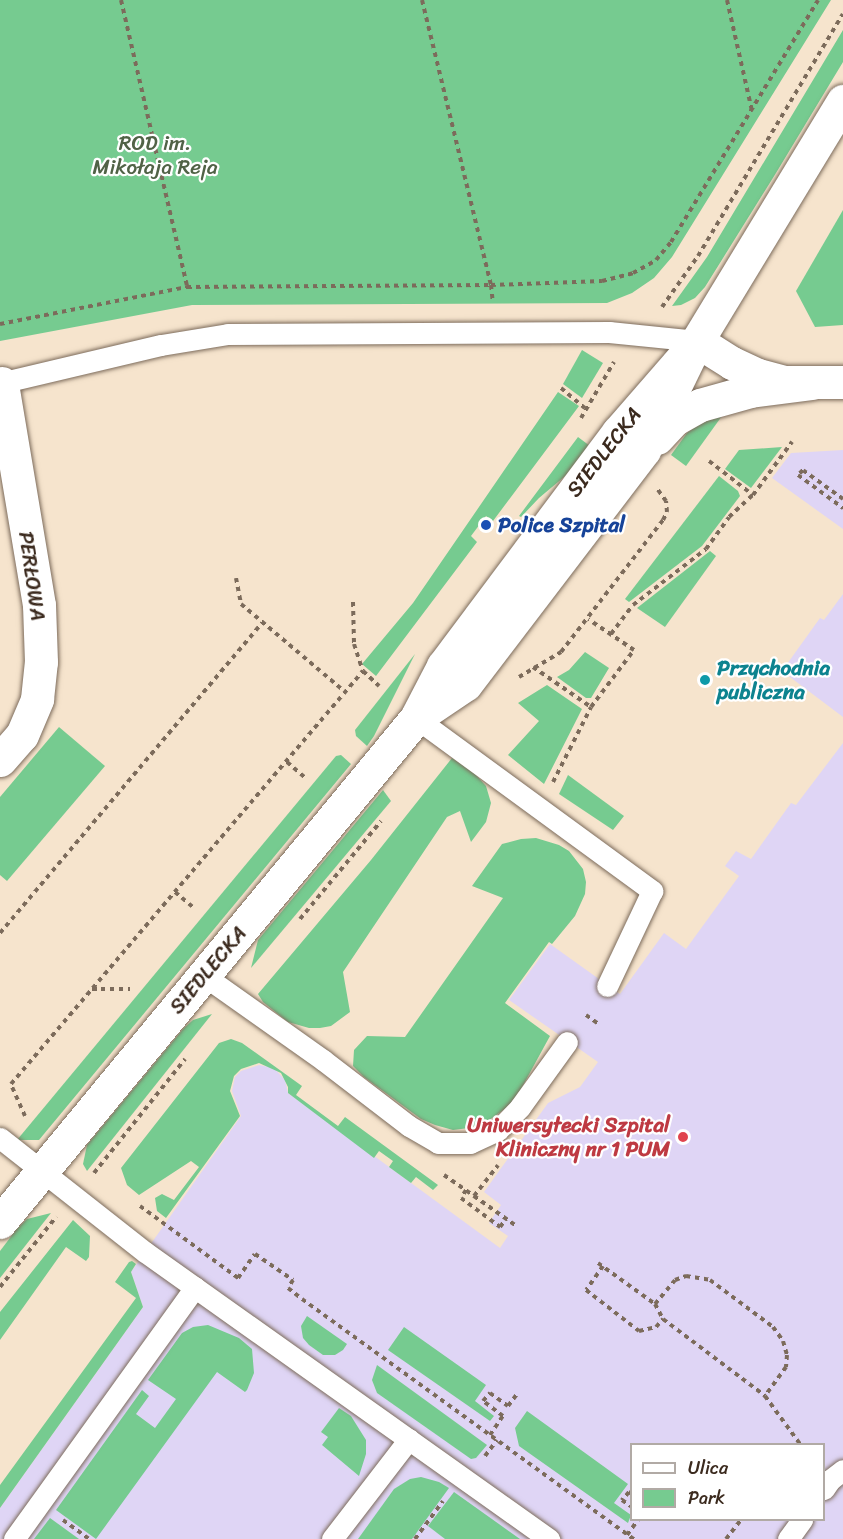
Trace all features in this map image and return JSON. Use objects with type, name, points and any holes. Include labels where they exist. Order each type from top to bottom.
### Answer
[{"type":"street","name":"SIEDLECKA","points":[[644,450],[697,341],[843,102]]},
{"type":"street","name":"SIEDLECKA","points":[[0,1222],[416,718],[450,657],[618,432],[697,341]]},
{"type":"street","points":[[697,341],[732,363],[758,375],[783,382],[828,383]]},
{"type":"street","name":"PERŁOWA","points":[[0,760],[22,735],[37,699],[41,662],[39,605],[1,383]]},
{"type":"street","name":"SIEDLECKA","points":[[416,718],[466,684],[644,450],[675,419],[700,405],[750,391],[828,383]]},
{"type":"lane","points":[[1,383],[161,345],[228,334],[609,332],[697,341]]},
{"type":"lane","points":[[416,718],[652,891],[607,986]]},
{"type":"lane","points":[[203,975],[323,1060],[409,1126],[438,1143],[454,1145],[470,1143],[498,1130],[520,1107],[567,1042]]},
{"type":"lane","points":[[0,1138],[40,1171],[195,1287],[549,1539]]},
{"type":"lane","points":[[14,1539],[195,1287]]},
{"type":"lane","points":[[332,1539],[409,1439]]},
{"type":"lane","points":[[825,1488],[830,1480],[843,1470]]},
{"type":"lane","points":[[788,1539],[801,1521]]},
{"type":"path","points":[[121,0],[187,287]]},
{"type":"path","points":[[422,0],[491,285],[493,304]]},
{"type":"path","points":[[727,0],[752,112]]},
{"type":"path","points":[[0,324],[187,287],[491,285],[602,281],[633,273],[656,260],[670,242],[752,112],[818,0]]},
{"type":"path","points":[[664,305],[698,256],[843,14]]},
{"type":"path","points":[[561,388],[585,408],[608,369]]},
{"type":"path","points":[[611,634],[633,605],[706,549],[729,517],[753,495],[792,442]]},
{"type":"path","points":[[709,461],[753,495]]},
{"type":"path","points":[[843,499],[802,470],[798,475],[843,508]]},
{"type":"path","points":[[512,684],[533,667],[561,652],[663,520],[666,501],[651,483]]},
{"type":"path","points":[[236,578],[241,604],[345,692]]},
{"type":"path","points":[[353,602],[354,644],[363,671],[379,686]]},
{"type":"path","points":[[531,803],[591,706],[634,650],[588,619]]},
{"type":"path","points":[[0,933],[262,623]]},
{"type":"path","points":[[533,667],[591,706]]},
{"type":"path","points":[[25,1116],[11,1084],[363,671]]},
{"type":"path","points":[[287,762],[304,777]]},
{"type":"path","points":[[175,892],[195,909]]},
{"type":"path","points":[[92,989],[130,989]]},
{"type":"path","points":[[586,1015],[597,1023]]},
{"type":"path","points":[[89,1179],[189,1054]]},
{"type":"path","points":[[95,1172],[104,1179]]},
{"type":"path","points":[[466,1190],[461,1198],[500,1227],[506,1219]]},
{"type":"path","points":[[474,1196],[515,1226]]},
{"type":"path","points":[[137,1204],[238,1278],[255,1254],[293,1281],[288,1288],[302,1299],[634,1539]]},
{"type":"path","points":[[0,1287],[58,1214]]},
{"type":"path","points":[[598,1263],[655,1304],[663,1319],[765,1396],[798,1443]]},
{"type":"path","points":[[603,1266],[586,1290],[639,1331],[656,1327],[663,1319]]},
{"type":"path","points":[[655,1304],[675,1280],[686,1276],[710,1280],[772,1327],[783,1341],[787,1355],[786,1367],[765,1396]]},
{"type":"path","points":[[490,1435],[503,1416],[483,1401],[490,1393],[508,1406],[517,1394]]},
{"type":"path","points":[[415,1539],[461,1476]]},
{"type":"path","points":[[630,1493],[622,1500],[630,1506]]},
{"type":"path","points":[[627,1534],[637,1521]]},
{"type":"path","points":[[726,1539],[740,1521]]},
{"type":"shaded area","points":[[843,450],[843,529],[772,478],[791,453]]},
{"type":"shaded area","points":[[843,594],[843,717],[782,671],[820,618],[824,620]]},
{"type":"shaded area","name":"Uniwersytecki Szpital Kliniczny nr 1 PUM","points":[[843,743],[843,1539],[0,1539],[0,1508],[143,1307],[131,1272],[241,1116],[232,1091],[235,1077],[241,1071],[259,1065],[274,1068],[285,1080],[288,1093],[500,1248],[508,1236],[489,1223],[501,1205],[484,1192],[548,1103],[580,1087],[598,1062],[509,1000],[550,944],[620,994],[664,933],[686,949],[739,876],[725,866],[736,851],[751,859],[791,803],[796,805]]},
{"type":"green space","name":"ROD im. Mikołaja Reja","points":[[0,0],[831,0],[672,257],[654,278],[632,293],[607,303],[192,305],[0,341]]},
{"type":"green space","points":[[843,30],[843,62],[776,173],[705,287],[695,298],[681,305],[672,306],[707,257]]},
{"type":"green space","points":[[843,210],[843,325],[815,327],[796,291]]},
{"type":"green space","points":[[582,350],[603,363],[582,398],[563,384]]},
{"type":"green space","points":[[558,392],[579,406],[493,521],[486,516],[471,536],[477,542],[376,676],[362,664],[413,603]]},
{"type":"green space","points":[[727,409],[686,466],[671,455],[687,433],[708,417]]},
{"type":"green space","points":[[578,437],[594,449],[589,456],[539,498],[521,517],[519,516]]},
{"type":"green space","points":[[782,447],[751,488],[725,469],[739,450]]},
{"type":"green space","points":[[719,476],[738,491],[740,496],[702,546],[629,602],[625,599]]},
{"type":"green space","points":[[710,551],[716,556],[665,627],[637,608]]},
{"type":"green space","points":[[585,652],[609,668],[591,698],[586,698],[557,677],[569,670]]},
{"type":"green space","points":[[415,654],[367,746],[356,736],[355,730]]},
{"type":"green space","points":[[547,685],[582,709],[544,784],[508,755],[539,721],[518,703]]},
{"type":"green space","points":[[59,727],[105,766],[7,881],[0,875],[0,797]]},
{"type":"green space","points":[[341,755],[351,764],[39,1140],[17,1140],[336,756]]},
{"type":"green space","points":[[452,758],[475,774],[486,786],[491,803],[486,822],[471,842],[460,811],[447,817],[343,972],[350,1012],[331,1026],[320,1028],[309,1028],[288,1022],[263,1002],[258,994],[371,860]]},
{"type":"green space","points":[[568,775],[624,816],[613,830],[559,794]]},
{"type":"green space","points":[[383,790],[391,801],[251,968],[258,940]]},
{"type":"green space","points":[[536,838],[559,845],[569,851],[583,869],[586,882],[585,894],[575,916],[552,944],[549,942],[505,1003],[550,1036],[509,1106],[485,1123],[469,1128],[453,1130],[435,1125],[421,1119],[364,1077],[353,1066],[354,1050],[367,1036],[405,1037],[503,898],[472,886],[502,844]]},
{"type":"green space","points":[[212,1014],[87,1171],[83,1164],[87,1145],[184,1028],[193,1020]]},
{"type":"green space","points":[[231,1039],[242,1043],[302,1086],[296,1095],[338,1126],[345,1117],[438,1185],[433,1190],[416,1177],[411,1183],[389,1167],[393,1161],[379,1151],[374,1158],[288,1093],[288,1087],[281,1073],[259,1063],[241,1069],[234,1076],[230,1091],[240,1116],[166,1218],[157,1211],[155,1198],[162,1194],[174,1200],[199,1167],[191,1161],[139,1195],[127,1185],[121,1168],[219,1043]]},
{"type":"green space","points":[[51,1213],[0,1278],[0,1251],[16,1230],[27,1219]]},
{"type":"green space","points":[[73,1220],[90,1236],[89,1257],[86,1261],[66,1247],[0,1340],[0,1312]]},
{"type":"green space","points":[[132,1261],[136,1264],[131,1272],[143,1307],[0,1508],[0,1485],[136,1298],[115,1282]]},
{"type":"green space","points":[[307,1316],[347,1344],[343,1350],[335,1355],[323,1355],[309,1345],[303,1338],[301,1326]]},
{"type":"green space","points":[[208,1325],[239,1338],[252,1349],[254,1373],[247,1390],[245,1392],[217,1372],[96,1539],[56,1510],[142,1390],[149,1396],[136,1414],[155,1428],[176,1399],[148,1380],[182,1333],[193,1327]]},
{"type":"green space","points":[[404,1327],[486,1385],[475,1401],[494,1416],[490,1421],[388,1350]]},
{"type":"green space","points":[[377,1365],[487,1445],[476,1458],[471,1459],[377,1393],[372,1380]]},
{"type":"green space","points":[[339,1408],[351,1416],[366,1440],[366,1454],[359,1476],[322,1445],[328,1437],[321,1432]]},
{"type":"green space","points":[[527,1411],[628,1484],[614,1503],[630,1514],[628,1523],[519,1446],[515,1428]]},
{"type":"green space","points":[[421,1477],[439,1482],[449,1488],[412,1539],[358,1539],[394,1489],[410,1479]]},
{"type":"green space","points":[[454,1492],[520,1539],[445,1539],[428,1526]]},
{"type":"green space","points":[[50,1518],[79,1539],[34,1539]]},
{"type":"place","name":"Police Szpital","points":[[486,525]]},
{"type":"place","name":"Przychodnia publiczna","points":[[705,680]]},
{"type":"place","name":"Uniwersytecki Szpital Kliniczny nr 1 PUM","points":[[683,1137]]}]
